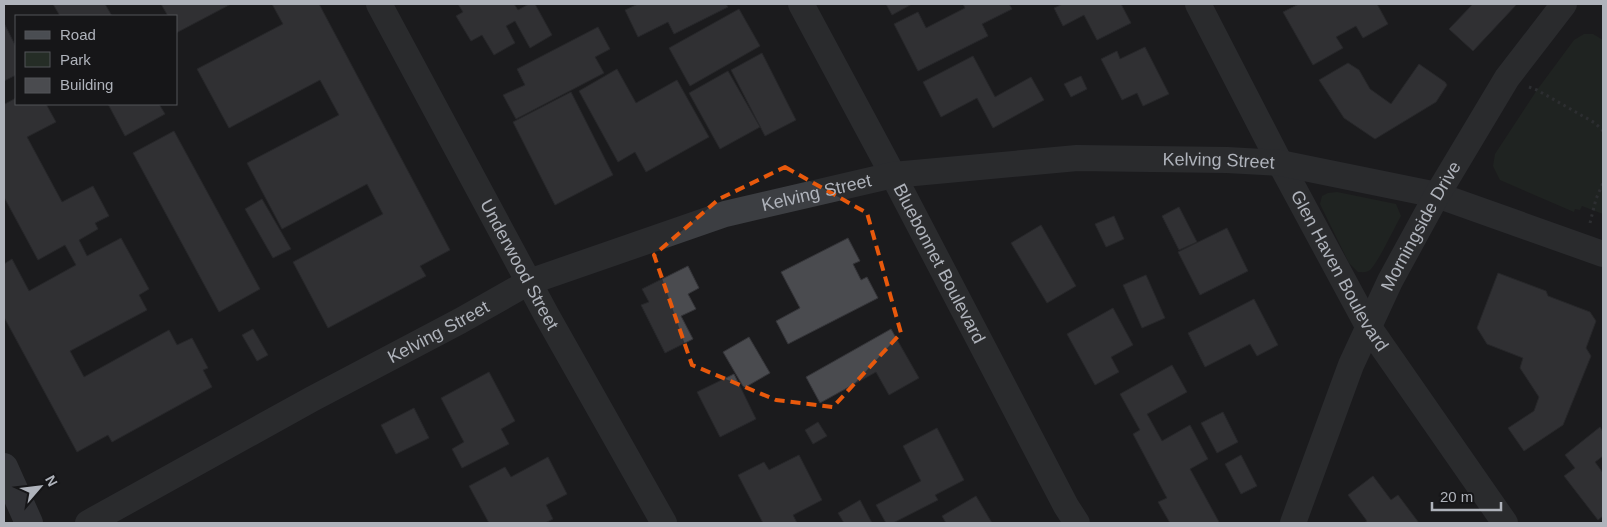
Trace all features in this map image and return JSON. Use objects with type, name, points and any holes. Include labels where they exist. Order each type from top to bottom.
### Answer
[{"type":"main road","points":[[4,467],[30,523]]},
{"type":"street","name":"Underwood Street","points":[[379,4],[529,282],[664,523]]},
{"type":"street","name":"Bluebonnet Boulevard","points":[[801,4],[893,175],[1061,498],[1077,523]]},
{"type":"street","name":"Glen Haven Boulevard","points":[[1198,4],[1280,163],[1368,326],[1504,523]]},
{"type":"street","name":"Morningside Drive","points":[[1293,523],[1351,364],[1390,280],[1437,195],[1507,78],[1564,4]]},
{"type":"street","name":"Kelving Street","points":[[88,523],[529,282],[725,214],[893,175],[1077,158],[1227,160],[1280,163],[1437,195],[1593,251]]},
{"type":"path","points":[[1507,78],[1537,90],[1595,123],[1603,131]]},
{"type":"path","points":[[1593,251],[1596,200],[1603,184]]},
{"type":"highlighted area","points":[[785,167],[867,213],[901,333],[833,407],[776,400],[692,365],[654,255],[719,199]]},
{"type":"green space","points":[[1584,34],[1593,34],[1603,40],[1603,214],[1582,206],[1580,210],[1575,209],[1574,212],[1500,180],[1493,166],[1495,154],[1537,90],[1574,40]]},
{"type":"green space","points":[[1337,192],[1396,204],[1401,216],[1378,259],[1367,272],[1358,272],[1349,263],[1320,204],[1322,196]]},
{"type":"building","points":[[53,4],[105,4],[111,15],[59,15]]},
{"type":"building","points":[[161,4],[231,4],[178,32],[178,15],[167,15]]},
{"type":"building","points":[[272,4],[319,4],[450,250],[420,266],[426,276],[328,328],[293,262],[383,214],[367,184],[282,229],[247,163],[339,115],[320,80],[229,128],[197,69],[283,24]]},
{"type":"building","points":[[458,4],[514,4],[518,10],[529,4],[535,4],[552,35],[530,48],[515,21],[506,26],[515,43],[494,55],[482,35],[471,41],[456,16],[463,12]]},
{"type":"building","points":[[638,4],[726,4],[728,7],[674,34],[668,22],[638,37],[625,10]]},
{"type":"building","points":[[886,4],[912,4],[892,15]]},
{"type":"building","points":[[963,4],[1009,4],[1012,9],[982,24],[988,36],[918,71],[894,24],[918,12],[926,28],[965,8]]},
{"type":"building","points":[[1063,4],[1121,4],[1131,23],[1097,40],[1084,15],[1063,26],[1054,8]]},
{"type":"building","points":[[1299,4],[1377,4],[1388,24],[1363,38],[1356,26],[1336,37],[1343,48],[1313,65],[1283,12]]},
{"type":"building","points":[[1473,4],[1517,4],[1473,51],[1449,29]]},
{"type":"building","points":[[739,9],[760,46],[690,86],[669,48]]},
{"type":"building","points":[[4,23],[15,45],[15,76],[4,81]]},
{"type":"building","points":[[598,27],[610,49],[595,57],[604,73],[516,119],[503,95],[525,85],[517,69]]},
{"type":"building","points":[[1145,47],[1169,94],[1143,106],[1137,93],[1122,100],[1101,59],[1117,51],[1120,59]]},
{"type":"building","points":[[762,53],[796,120],[765,136],[731,70]]},
{"type":"building","points":[[973,56],[995,97],[1031,77],[1044,100],[993,128],[977,98],[941,117],[923,82]]},
{"type":"building","points":[[1348,63],[1359,70],[1370,89],[1391,104],[1419,64],[1447,85],[1436,102],[1375,139],[1344,118],[1319,80]]},
{"type":"building","points":[[617,69],[636,103],[677,80],[709,137],[646,172],[635,152],[618,162],[579,91]]},
{"type":"building","points":[[728,71],[760,127],[720,149],[689,93]]},
{"type":"building","points":[[1081,76],[1087,89],[1071,97],[1064,84]]},
{"type":"building","points":[[571,92],[613,175],[555,205],[513,122]]},
{"type":"building","points":[[15,99],[15,105],[47,105],[56,122],[27,137],[62,202],[93,186],[109,216],[95,223],[98,229],[79,240],[87,256],[121,238],[149,289],[139,295],[147,310],[70,351],[84,377],[169,330],[177,345],[192,338],[208,368],[203,370],[212,387],[112,442],[108,435],[77,452],[4,317],[4,264],[12,259],[29,291],[76,265],[65,245],[38,260],[4,197],[4,101],[5,104]]},
{"type":"building","points":[[109,105],[160,105],[165,114],[125,136]]},
{"type":"building","points":[[174,131],[260,289],[219,312],[133,153]]},
{"type":"building","points":[[262,199],[291,249],[273,258],[245,209]]},
{"type":"building","points":[[1179,207],[1197,242],[1179,250],[1162,216]]},
{"type":"building","points":[[1114,216],[1124,239],[1106,247],[1095,224]]},
{"type":"building","points":[[1041,225],[1076,286],[1047,303],[1011,243]]},
{"type":"building","points":[[1227,228],[1248,271],[1200,295],[1178,252]]},
{"type":"building","points":[[848,238],[860,261],[853,264],[861,280],[867,277],[878,298],[788,344],[776,321],[800,308],[781,272]]},
{"type":"building","points":[[688,266],[699,288],[688,294],[696,309],[681,316],[693,339],[665,353],[641,305],[649,302],[642,289]]},
{"type":"building","points":[[1498,273],[1546,291],[1548,296],[1590,312],[1596,321],[1586,348],[1591,356],[1563,425],[1524,451],[1508,428],[1534,411],[1539,397],[1520,368],[1523,358],[1487,344],[1477,328]]},
{"type":"building","points":[[1146,275],[1165,318],[1142,328],[1123,285]]},
{"type":"building","points":[[1254,299],[1278,345],[1257,356],[1250,344],[1205,367],[1188,333]]},
{"type":"building","points":[[1113,308],[1133,345],[1111,357],[1119,372],[1095,385],[1067,334]]},
{"type":"building","points":[[253,329],[268,355],[257,361],[242,335]]},
{"type":"building","points":[[891,329],[919,378],[889,395],[876,372],[820,403],[806,377]]},
{"type":"building","points":[[749,337],[770,373],[744,388],[723,352]]},
{"type":"building","points":[[1172,365],[1187,392],[1147,414],[1162,441],[1190,425],[1208,459],[1190,469],[1219,522],[1217,523],[1170,523],[1158,502],[1167,498],[1133,434],[1140,430],[1120,394]]},
{"type":"building","points":[[489,372],[515,421],[501,429],[509,444],[462,468],[452,449],[464,442],[441,398]]},
{"type":"building","points":[[734,374],[756,419],[720,437],[697,392]]},
{"type":"building","points":[[414,408],[429,438],[396,454],[381,425]]},
{"type":"building","points":[[1223,412],[1238,442],[1217,453],[1201,423]]},
{"type":"building","points":[[818,422],[827,436],[813,444],[805,430]]},
{"type":"building","points":[[1600,427],[1603,432],[1603,456],[1595,462],[1603,473],[1603,516],[1598,520],[1564,476],[1575,468],[1565,455]]},
{"type":"building","points":[[937,428],[964,480],[935,495],[938,500],[893,523],[886,523],[876,505],[921,481],[903,446]]},
{"type":"building","points":[[799,455],[822,500],[793,515],[797,523],[763,523],[738,475],[764,462],[769,470]]},
{"type":"building","points":[[1241,455],[1257,486],[1241,494],[1225,464]]},
{"type":"building","points":[[548,457],[567,494],[546,505],[553,519],[545,523],[489,523],[469,486],[505,467],[511,477]]},
{"type":"building","points":[[1373,476],[1391,500],[1398,495],[1419,523],[1364,523],[1367,521],[1348,495]]},
{"type":"building","points":[[976,496],[992,523],[946,523],[942,516]]},
{"type":"building","points":[[860,500],[872,523],[844,523],[838,513]]}]
